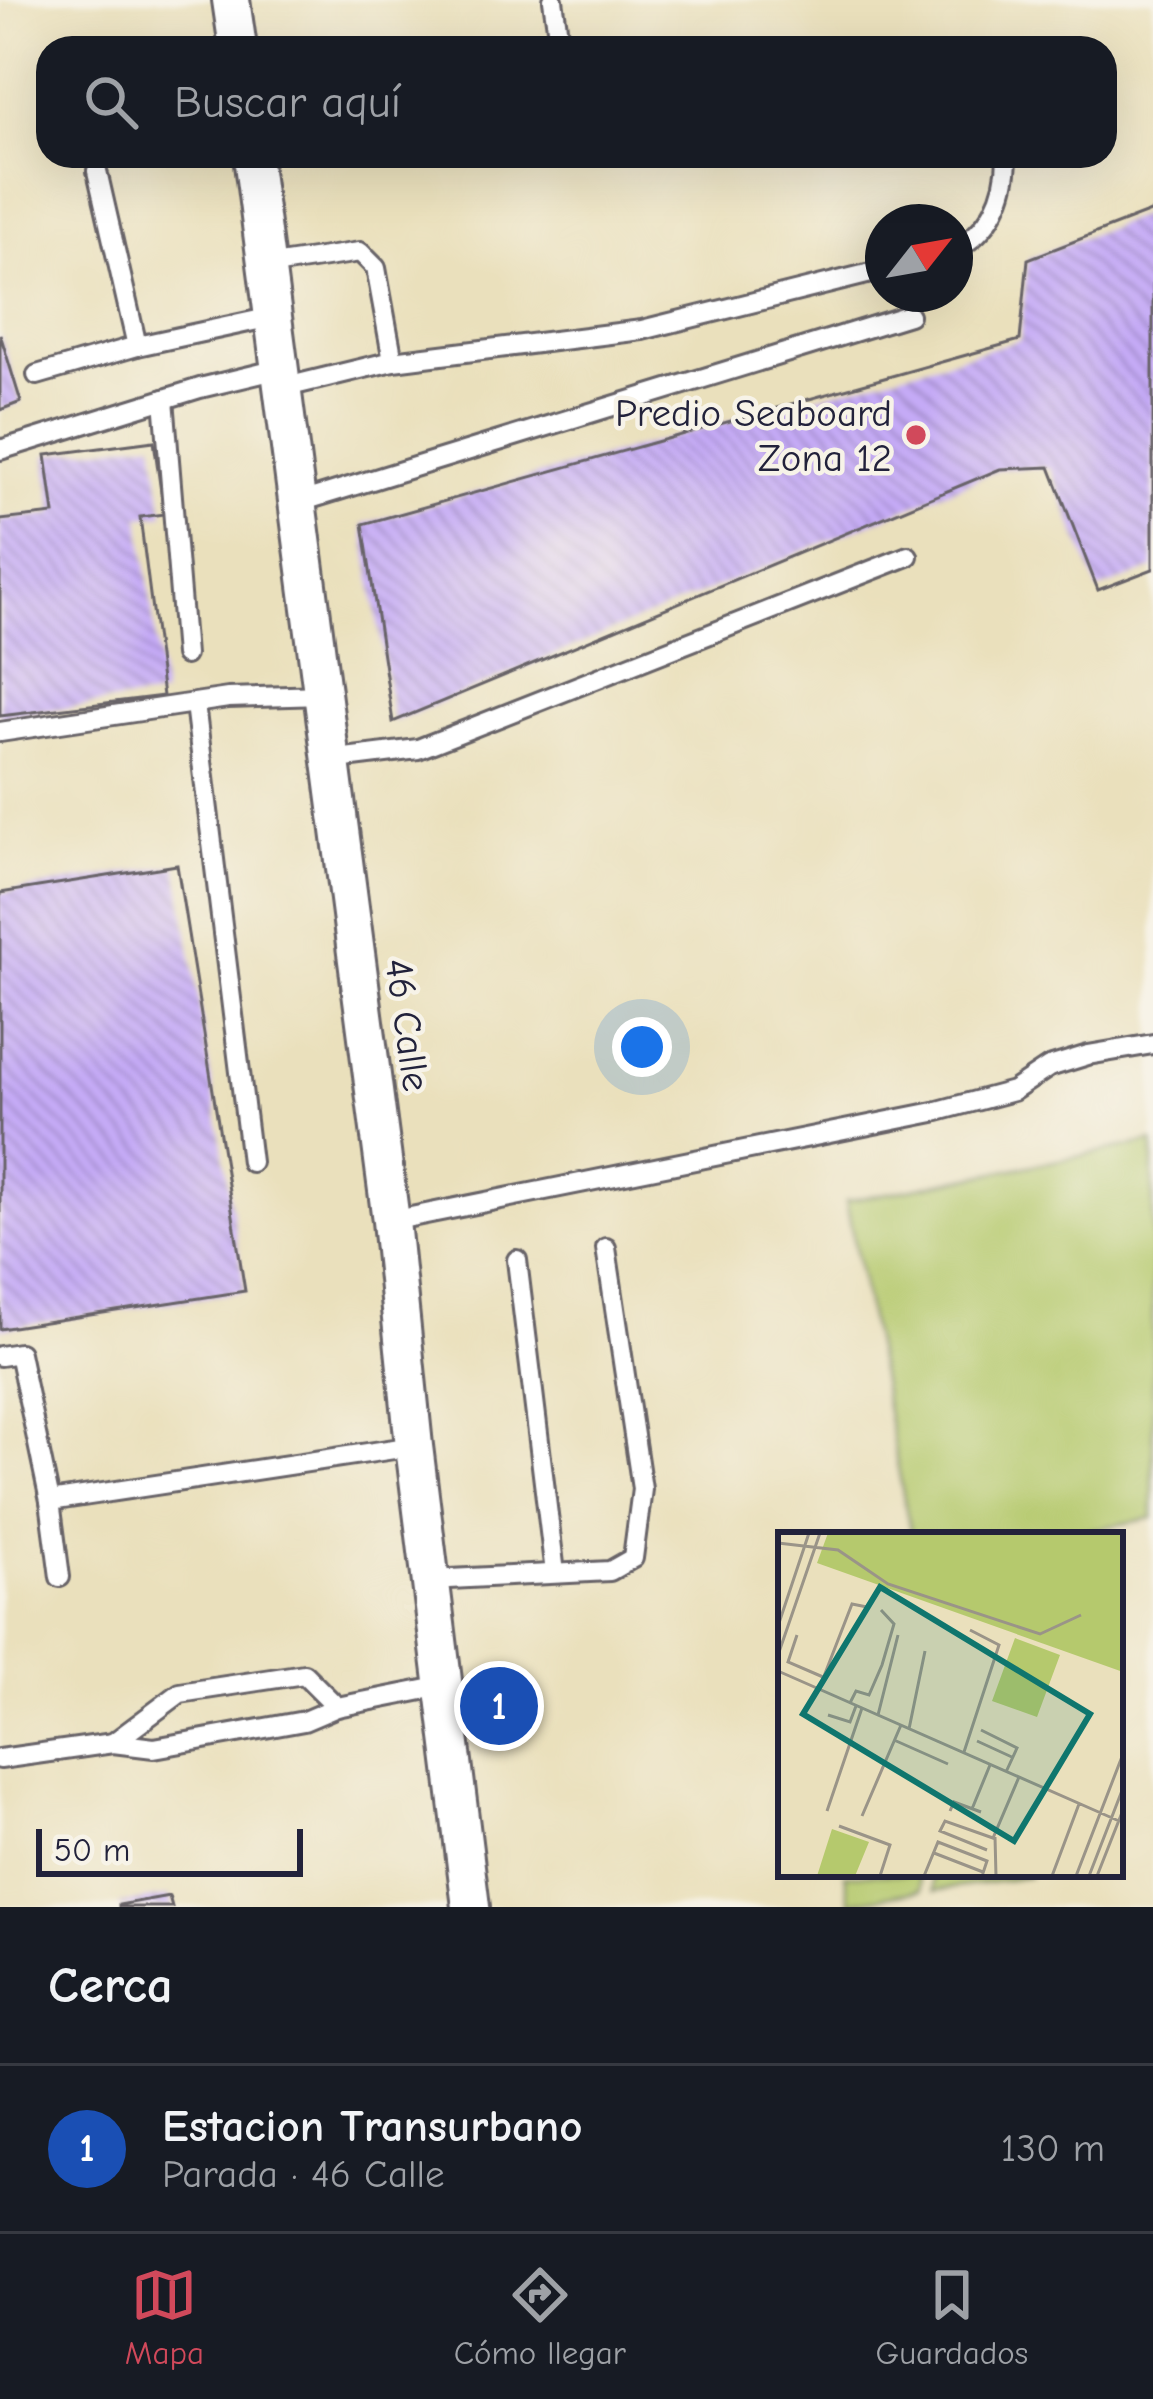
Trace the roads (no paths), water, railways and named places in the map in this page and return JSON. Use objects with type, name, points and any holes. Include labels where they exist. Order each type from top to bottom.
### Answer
[{"type":"street","points":[[237,1],[238,36]]},
{"type":"street","name":"46 Calle","points":[[253,168],[391,1221],[471,1907]]},
{"type":"lane","points":[[553,0],[558,36]]},
{"type":"lane","points":[[973,236],[995,211],[1007,168]]},
{"type":"lane","points":[[98,171],[136,346]]},
{"type":"lane","points":[[266,266],[360,252],[370,258],[376,268],[393,361]]},
{"type":"lane","points":[[0,450],[164,399],[393,361],[642,330],[865,274]]},
{"type":"lane","points":[[297,503],[909,315]]},
{"type":"lane","points":[[37,375],[136,346],[272,317]]},
{"type":"lane","points":[[164,399],[185,655]]},
{"type":"lane","points":[[329,760],[418,748],[908,556]]},
{"type":"lane","points":[[0,732],[228,698],[322,695]]},
{"type":"lane","points":[[195,704],[251,1162]]},
{"type":"lane","points":[[391,1221],[934,1112],[1013,1091],[1049,1067],[1153,1044]]},
{"type":"lane","points":[[430,1580],[610,1571],[633,1558],[642,1489],[606,1248]]},
{"type":"lane","points":[[517,1260],[555,1573]]},
{"type":"lane","points":[[0,1356],[19,1353],[50,1501],[60,1577]]},
{"type":"lane","points":[[50,1501],[414,1446]]},
{"type":"lane","points":[[113,1743],[180,1693],[304,1674],[337,1707]]},
{"type":"lane","points":[[0,1759],[113,1743],[154,1748],[304,1720],[337,1707],[443,1686]]},
{"type":"place","name":"Predio Seaboard Zona 12","points":[[916,435]]},
{"type":"place","name":"Estacion Transurbano","points":[[499,1706]]}]
